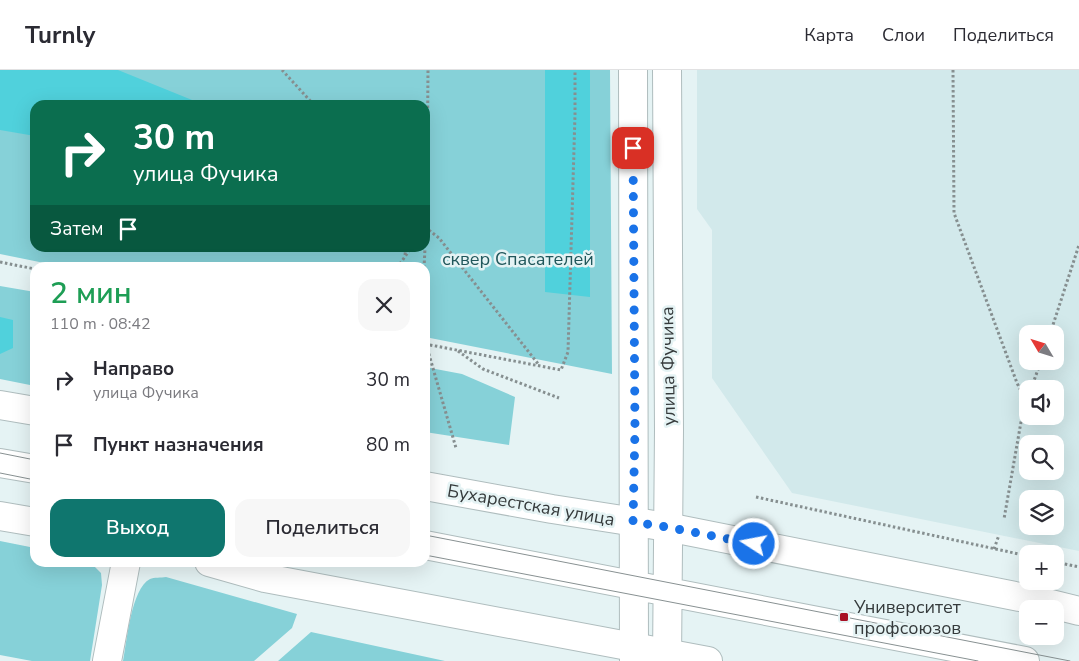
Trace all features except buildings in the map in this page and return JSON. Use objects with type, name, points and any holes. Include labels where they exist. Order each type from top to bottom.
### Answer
[{"type":"main road","name":"улица Фучика","points":[[633,70],[634,654]]},
{"type":"main road","name":"улица Фучика","points":[[667,70],[669,430],[667,658]]},
{"type":"main road","points":[[0,405],[30,410]]},
{"type":"main road","points":[[0,463],[30,468]]},
{"type":"main road","name":"Бухарестская улица","points":[[430,487],[667,527],[1035,600],[1079,611]]},
{"type":"main road","points":[[0,516],[30,521]]},
{"type":"main road","points":[[430,546],[1025,661]]},
{"type":"main road","points":[[107,661],[125,567]]},
{"type":"main road","points":[[226,567],[265,578],[634,654],[708,661]]},
{"type":"path","points":[[282,70],[309,100]]},
{"type":"path","points":[[427,100],[428,70]]},
{"type":"path","points":[[430,345],[561,370],[568,352],[575,70]]},
{"type":"path","points":[[953,70],[954,214],[1019,386]]},
{"type":"path","points":[[430,231],[439,238],[539,366]]},
{"type":"path","points":[[1053,325],[1079,245]]},
{"type":"path","points":[[403,262],[405,252]]},
{"type":"path","points":[[401,262],[408,252]]},
{"type":"path","points":[[0,262],[30,268]]},
{"type":"path","points":[[456,350],[483,369],[559,398]]},
{"type":"path","points":[[430,358],[456,448]]},
{"type":"path","points":[[1004,519],[1021,425]]},
{"type":"path","points":[[756,497],[1019,554]]},
{"type":"path","points":[[994,549],[999,535]]},
{"type":"path","points":[[1064,564],[1079,567]]},
{"type":"shaded area","points":[[0,70],[118,70],[192,100],[30,100],[30,135],[0,130]]},
{"type":"shaded area","points":[[545,70],[590,70],[590,297],[545,292]]},
{"type":"shaded area","points":[[697,70],[1079,70],[1079,551],[1064,548],[1064,545],[1049,545],[792,493],[712,378],[712,230],[697,209]]},
{"type":"shaded area","points":[[0,317],[13,320],[13,348],[0,354]]},
{"type":"green space","name":"cквер Спасателей","points":[[0,70],[610,70],[612,374],[430,338],[430,262],[39,262],[0,254]]},
{"type":"green space","points":[[0,286],[30,291],[30,385],[0,379]]},
{"type":"green space","points":[[430,368],[462,374],[515,397],[509,445],[430,433]]},
{"type":"green space","points":[[0,541],[30,547],[30,567],[95,567],[101,573],[102,585],[90,661],[32,661],[0,655]]},
{"type":"green space","points":[[166,577],[297,614],[292,628],[254,661],[123,661],[131,616],[138,593],[150,579]]},
{"type":"green space","points":[[311,632],[445,661],[278,661]]},
{"type":"tram line","points":[[0,453],[30,459]]},
{"type":"tram line","points":[[0,473],[30,479]]},
{"type":"tram line","points":[[430,536],[1070,661]]},
{"type":"tram line","points":[[430,556],[978,661]]},
{"type":"place","name":"Университет профсоюзов","points":[[844,617]]},
{"type":"route","points":[[633,148],[635,429],[633,522],[754,544]]}]
